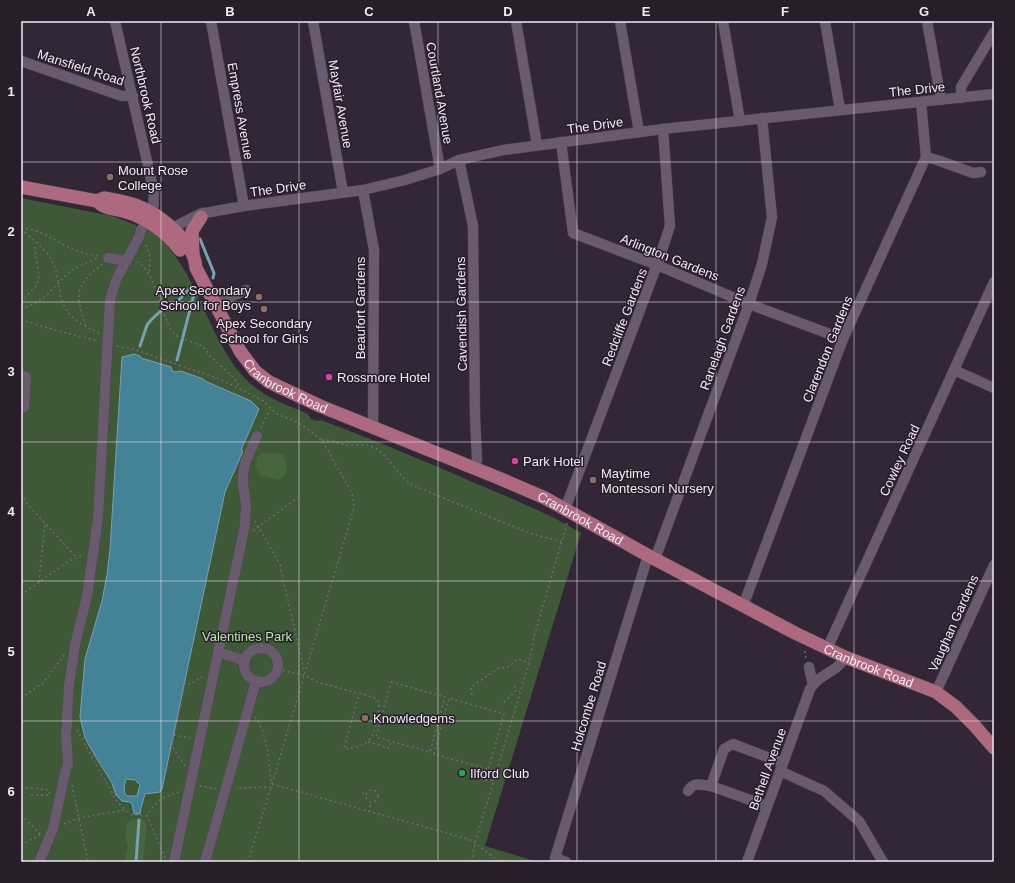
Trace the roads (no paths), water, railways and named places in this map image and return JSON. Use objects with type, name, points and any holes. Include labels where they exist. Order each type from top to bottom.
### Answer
[{"type":"main road","name":"Cranbrook Road","points":[[21,187],[97,201],[102,207],[151,218],[172,235],[194,261],[240,351],[255,371],[269,382],[320,406],[515,485],[565,509],[743,606],[827,649],[936,692],[960,712],[993,744]]},
{"type":"main road","points":[[194,261],[192,231],[203,215]]},
{"type":"street","name":"Northbrook Road","points":[[115,21],[154,192],[151,218]]},
{"type":"street","name":"Empress Avenue","points":[[211,21],[244,206]]},
{"type":"street","name":"Mayfair Avenue","points":[[313,21],[343,192]]},
{"type":"street","name":"Courtland Avenue","points":[[414,21],[440,169]]},
{"type":"street","points":[[516,21],[537,145]]},
{"type":"street","points":[[620,21],[639,132]]},
{"type":"street","points":[[723,21],[740,121]]},
{"type":"street","points":[[825,21],[840,110]]},
{"type":"street","points":[[927,21],[940,100]]},
{"type":"street","points":[[961,98],[961,86],[994,32]]},
{"type":"street","name":"Mansfield Road","points":[[21,62],[122,96],[133,96]]},
{"type":"street","name":"The Drive","points":[[172,235],[203,215],[244,206],[363,190],[405,180],[440,169],[459,160],[503,150],[663,129],[994,94]]},
{"type":"street","name":"Clarendon Gardens","points":[[743,606],[843,339],[926,157],[921,102]]},
{"type":"street","name":"Ranelagh Gardens","points":[[652,557],[749,304],[762,264],[772,217],[762,118]]},
{"type":"street","name":"Redcliffe Gardens","points":[[565,509],[657,265],[670,226],[663,129]]},
{"type":"street","name":"Arlington Gardens","points":[[561,142],[573,233],[657,265],[749,304],[843,339]]},
{"type":"street","points":[[926,157],[973,173],[981,172]]},
{"type":"street","name":"Cavendish Gardens","points":[[459,160],[473,226],[477,460],[473,467]]},
{"type":"street","name":"Beaufort Gardens","points":[[363,190],[374,250],[373,428]]},
{"type":"street","points":[[39,862],[53,829],[68,764],[66,734],[69,685],[75,645],[87,596],[98,518],[106,343],[110,299],[117,278],[139,238],[141,230],[151,218]]},
{"type":"street","points":[[108,258],[127,261]]},
{"type":"street","name":"Cowley Road","points":[[827,649],[994,282]]},
{"type":"street","points":[[215,304],[246,290]]},
{"type":"street","points":[[954,370],[994,388]]},
{"type":"street","points":[[21,375],[26,377],[24,407]]},
{"type":"street","points":[[174,862],[245,525],[246,505],[242,484],[245,463],[257,436]]},
{"type":"street","name":"Holcombe Road","points":[[563,861],[555,858],[643,570],[652,557]]},
{"type":"street","name":"Vaughan Gardens","points":[[936,692],[994,565]]},
{"type":"street","points":[[263,648],[273,653],[278,663],[278,669],[276,674],[267,681],[256,681],[252,679],[246,671],[245,661],[247,656],[254,650],[263,648]]},
{"type":"street","points":[[218,652],[245,661]]},
{"type":"street","points":[[813,685],[821,677],[834,670],[842,663],[845,657]]},
{"type":"street","points":[[809,668],[813,685]]},
{"type":"street","points":[[205,862],[256,681]]},
{"type":"street","name":"Bethell Avenue","points":[[747,862],[813,685]]},
{"type":"street","points":[[711,786],[724,749],[733,744],[782,767],[824,791],[859,821],[883,862]]},
{"type":"street","points":[[688,791],[691,786],[696,784],[711,786],[768,806]]},
{"type":"water","points":[[134,354],[140,356],[141,358],[171,367],[172,371],[181,371],[203,379],[251,401],[259,409],[225,492],[162,789],[160,792],[145,794],[140,814],[134,814],[132,804],[130,802],[122,801],[116,795],[112,783],[85,738],[80,717],[85,659],[102,601],[107,575],[110,549],[122,357]],"holes":[[[126,779],[135,780],[140,785],[137,796],[127,796],[124,790]]]},
{"type":"waterway","points":[[200,239],[214,273],[213,278]]},
{"type":"waterway","points":[[140,346],[147,325],[151,320],[170,303],[177,302],[190,288],[194,288],[194,294],[177,360]]},
{"type":"waterway","points":[[136,862],[139,820]]},
{"type":"place","name":"Mount Rose College","points":[[110,177]]},
{"type":"place","name":"Apex Secondary School for Boys","points":[[259,297]]},
{"type":"place","name":"Apex Secondary School for Girls","points":[[264,309]]},
{"type":"place","name":"Rossmore Hotel","points":[[329,377]]},
{"type":"place","name":"Park Hotel","points":[[515,461]]},
{"type":"place","name":"Maytime Montessori Nursery","points":[[593,480]]},
{"type":"place","name":"Knowledgems","points":[[365,718]]},
{"type":"place","name":"Ilford Club","points":[[462,773]]},
{"type":"park label","name":"Valentines Park","points":[[247,636]]}]
